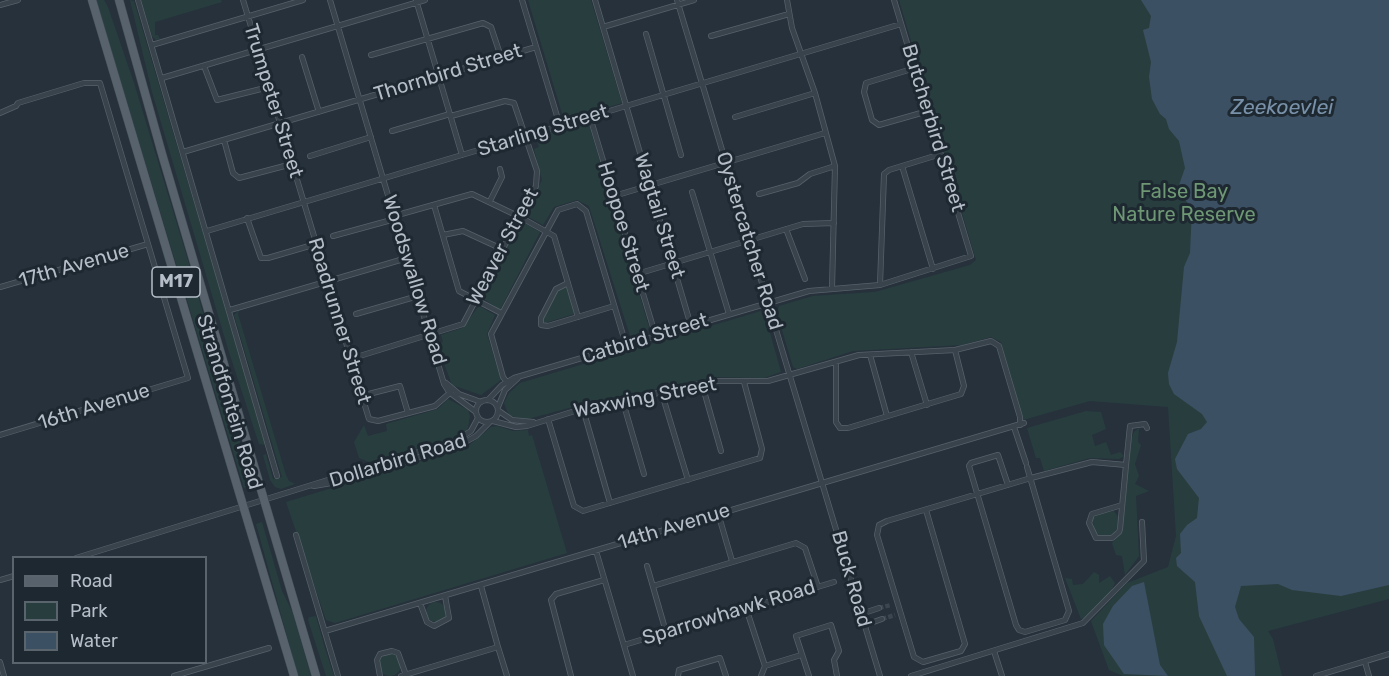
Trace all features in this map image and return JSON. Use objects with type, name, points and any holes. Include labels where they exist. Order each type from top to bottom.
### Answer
[{"type":"main road","name":"Strandfontein Road","points":[[92,0],[294,676]]},
{"type":"main road","name":"Strandfontein Road","points":[[119,0],[316,676]]},
{"type":"street","points":[[0,5],[18,0]]},
{"type":"street","name":"Strandfontein Road","points":[[138,0],[277,476]]},
{"type":"street","name":"Trumpeter Street","points":[[243,0],[303,202]]},
{"type":"street","points":[[152,45],[303,0]]},
{"type":"street","name":"Woodswallow Road","points":[[330,0],[444,381],[451,391],[477,415],[491,422]]},
{"type":"street","points":[[162,78],[425,0]]},
{"type":"street","points":[[522,0],[560,126]]},
{"type":"street","name":"Wagtail Street","points":[[595,0],[691,326]]},
{"type":"street","points":[[603,27],[678,2],[694,0]]},
{"type":"street","points":[[787,0],[789,14],[815,93],[835,166],[832,288]]},
{"type":"street","name":"Butcherbird Street","points":[[894,0],[971,256]]},
{"type":"street","points":[[417,1],[462,155]]},
{"type":"street","name":"Oystercatcher Road","points":[[678,2],[823,483]]},
{"type":"street","points":[[711,36],[789,14]]},
{"type":"street","points":[[371,56],[486,23],[493,30],[501,57]]},
{"type":"street","name":"Starling Street","points":[[207,231],[901,24]]},
{"type":"street","points":[[646,34],[681,155]]},
{"type":"street","name":"Thornbird Street","points":[[183,152],[536,47]]},
{"type":"street","points":[[302,57],[319,112]]},
{"type":"street","points":[[204,66],[217,100],[268,87]]},
{"type":"street","points":[[915,68],[866,83],[864,92],[869,111],[873,122],[879,125],[928,111]]},
{"type":"street","points":[[0,113],[18,103],[84,82],[100,82],[148,244]]},
{"type":"street","points":[[735,117],[815,93]]},
{"type":"street","name":"Weaver Street","points":[[350,359],[463,324],[538,180],[512,101],[451,115]]},
{"type":"street","points":[[392,131],[451,115]]},
{"type":"street","name":"Hoopoe Street","points":[[590,117],[656,337]]},
{"type":"street","points":[[614,196],[825,133]]},
{"type":"street","points":[[310,156],[371,137]]},
{"type":"street","points":[[224,140],[233,173],[238,178],[292,164]]},
{"type":"street","points":[[880,285],[883,177],[889,170],[940,154]]},
{"type":"street","points":[[759,194],[798,183],[810,174],[835,166]]},
{"type":"street","points":[[902,166],[933,269]]},
{"type":"street","points":[[489,201],[502,177],[500,169]]},
{"type":"street","points":[[692,192],[729,314]]},
{"type":"street","points":[[333,236],[472,194],[520,217],[555,238],[579,316]]},
{"type":"street","name":"Roadrunner Street","points":[[303,202],[361,396],[371,421],[378,422],[437,405],[451,391]]},
{"type":"street","points":[[434,204],[459,291],[501,313]]},
{"type":"street","points":[[508,383],[492,338],[501,313],[558,210],[577,204],[584,207],[626,345]]},
{"type":"street","points":[[247,218],[261,258],[316,244]]},
{"type":"street","points":[[637,274],[809,223],[834,223]]},
{"type":"street","points":[[786,229],[805,279]]},
{"type":"street","points":[[443,235],[463,231],[502,249]]},
{"type":"street","name":"17th Avenue","points":[[0,287],[148,244]]},
{"type":"street","name":"16th Avenue","points":[[0,435],[188,378],[148,244]]},
{"type":"street","name":"Catbird Street","points":[[488,400],[508,383],[522,375],[809,291],[880,285],[971,256]]},
{"type":"street","points":[[230,310],[407,258]]},
{"type":"street","points":[[568,283],[556,289],[540,324],[548,326],[614,306]]},
{"type":"street","points":[[356,314],[418,296]]},
{"type":"street","name":"Waxwing Street","points":[[491,422],[516,427],[583,409],[662,394],[714,381],[768,381],[870,355],[955,350],[991,341],[998,343],[1020,417],[1019,425]]},
{"type":"street","points":[[836,362],[836,419],[838,426],[848,428],[963,392],[964,386],[955,350]]},
{"type":"street","points":[[912,352],[927,405]]},
{"type":"street","points":[[870,355],[887,416]]},
{"type":"street","points":[[548,419],[576,508],[583,511],[756,459],[762,455],[744,382]]},
{"type":"street","name":"Catbird Street","points":[[491,422],[508,383]]},
{"type":"street","points":[[702,384],[722,450]]},
{"type":"street","points":[[361,396],[400,386],[408,413]]},
{"type":"street","name":"Woodswallow Road","points":[[451,391],[481,402]]},
{"type":"street","points":[[662,394],[688,480]]},
{"type":"street","points":[[481,402],[488,400]]},
{"type":"street","name":"Waxwing Street","points":[[488,400],[516,422],[536,422]]},
{"type":"street","name":"Dollarbird Road","points":[[82,556],[457,440],[471,431],[481,402]]},
{"type":"street","points":[[623,402],[644,474]]},
{"type":"street","points":[[583,409],[610,503]]},
{"type":"street","name":"Dollarbird Road","points":[[302,487],[337,482],[460,445],[476,436],[491,422]]},
{"type":"street","points":[[1122,506],[1092,514],[1089,523],[1096,538],[1103,540],[1118,534],[1122,506],[1126,465],[1127,426],[1145,424],[1147,428]]},
{"type":"street","points":[[1008,485],[1000,456],[995,455],[971,463],[969,466],[1017,628],[1025,632],[1063,621],[1068,617],[1069,611],[1026,465],[1019,425]]},
{"type":"street","name":"14th Avenue","points":[[325,631],[1019,425]]},
{"type":"street","points":[[926,510],[964,637],[964,647],[958,652],[919,662],[914,657],[894,604],[877,527],[887,521],[1082,463],[1126,465]]},
{"type":"street","name":"Buck Road","points":[[823,483],[880,676]]},
{"type":"street","points":[[718,513],[732,561]]},
{"type":"street","points":[[911,676],[1079,624],[1106,602],[1144,561],[1142,522]]},
{"type":"street","points":[[296,535],[338,676]]},
{"type":"street","points":[[653,586],[732,561],[801,544],[807,551],[818,587]]},
{"type":"street","points":[[596,551],[633,676]]},
{"type":"street","points":[[647,567],[666,632]]},
{"type":"street","points":[[571,676],[551,600],[556,594],[604,580]]},
{"type":"street","name":"Sparrowhawk Road","points":[[624,645],[834,582]]},
{"type":"street","points":[[481,586],[507,676]]},
{"type":"street","points":[[420,603],[427,622],[434,626],[446,621],[450,616],[445,596]]},
{"type":"street","points":[[746,608],[765,666],[761,676]]},
{"type":"street","points":[[861,614],[879,608]]},
{"type":"street","points":[[865,625],[882,619]]},
{"type":"street","points":[[809,676],[796,636],[831,626],[839,653],[834,660],[837,676]]},
{"type":"street","points":[[380,676],[377,660],[380,654],[392,651],[398,653],[403,675],[498,647]]},
{"type":"street","points":[[174,676],[269,648]]},
{"type":"street","points":[[994,651],[1002,676]]},
{"type":"street","points":[[1316,676],[1389,654]]},
{"type":"street","points":[[765,666],[801,655]]},
{"type":"street","points":[[678,674],[720,658],[726,676]]},
{"type":"street","points":[[0,662],[4,676]]},
{"type":"street","points":[[1365,662],[1369,676]]},
{"type":"green space","points":[[96,0],[104,0],[108,7],[134,83],[187,257],[252,484],[244,488]]},
{"type":"green space","points":[[130,0],[134,1],[266,445],[259,444],[228,349],[152,92]]},
{"type":"green space","points":[[141,0],[221,0],[222,2],[155,22],[155,35],[158,35],[160,39],[156,40],[152,36]]},
{"type":"green space","points":[[528,0],[591,0],[622,103],[564,120]]},
{"type":"green space","name":"False Bay Nature Reserve","points":[[899,0],[1389,0],[1389,599],[1268,631],[1273,639],[1282,676],[1123,676],[1109,670],[1091,621],[1127,583],[1168,567],[1176,536],[1168,407],[1090,401],[1023,420],[1001,342],[991,337],[962,345],[853,351],[797,369],[793,367],[777,313],[779,306],[813,296],[875,292],[970,265],[976,260]]},
{"type":"green space","points":[[583,123],[589,125],[649,327],[646,334],[631,339],[589,206],[577,200],[554,207],[543,225],[525,215],[542,180],[534,149],[539,147],[535,136]]},
{"type":"green space","points":[[521,221],[540,232],[500,310],[481,297]]},
{"type":"green space","points":[[568,288],[574,314],[545,323],[543,320],[559,289]]},
{"type":"green space","points":[[479,306],[495,315],[487,334],[501,380],[481,395],[452,385],[437,344],[443,342],[441,335],[462,328]]},
{"type":"green space","points":[[240,309],[238,314],[286,475],[289,481],[295,484],[281,489],[275,487],[270,480],[263,455],[266,454],[273,479],[282,477],[234,315]]},
{"type":"green space","points":[[761,311],[765,315],[781,372],[764,378],[714,377],[580,405],[528,419],[510,416],[507,411],[504,403],[509,393],[520,383]]},
{"type":"green space","points":[[448,399],[468,410],[470,416],[468,428],[464,433],[455,438],[369,462],[359,458],[354,442],[364,425],[368,436],[387,431],[386,424],[438,409]]},
{"type":"green space","points":[[1086,411],[1101,412],[1106,429],[1092,435],[1095,446],[1106,442],[1111,455],[1120,452],[1124,456],[1119,459],[1090,458],[1044,471],[1040,458],[1036,458],[1027,428]]},
{"type":"green space","points":[[497,426],[513,431],[528,430],[529,436],[532,435],[567,553],[335,623],[326,620],[286,502],[467,447],[491,427]]},
{"type":"green space","points":[[1139,428],[1138,442],[1141,445],[1135,464],[1139,476],[1135,484],[1149,491],[1136,496],[1139,556],[1125,575],[1122,556],[1116,555],[1112,543],[1122,532],[1131,440],[1134,432]]},
{"type":"green space","points":[[1114,511],[1119,518],[1116,531],[1111,535],[1099,536],[1095,532],[1092,517],[1095,514]]},
{"type":"green space","points":[[262,522],[282,591],[292,611],[311,676],[298,676],[256,524]]},
{"type":"green space","points":[[1094,572],[1099,575],[1099,583],[1110,576],[1115,583],[1108,597],[1087,617],[1081,619],[1065,578],[1072,579],[1073,585],[1083,584]]},
{"type":"green space","points":[[436,602],[443,605],[446,612],[443,619],[436,622],[429,619],[426,612],[429,605]]},
{"type":"green space","points":[[316,616],[334,676],[326,676],[308,620],[309,617]]},
{"type":"green space","points":[[390,654],[398,657],[401,665],[398,673],[390,676],[382,673],[379,665],[382,657]]},
{"type":"water","name":"Zeekoevlei","points":[[1141,0],[1389,0],[1389,585],[1341,596],[1292,590],[1278,584],[1241,586],[1235,607],[1239,619],[1254,637],[1255,676],[1227,676],[1199,616],[1195,582],[1177,566],[1176,558],[1181,553],[1180,534],[1197,518],[1199,498],[1177,469],[1175,459],[1188,434],[1201,429],[1207,422],[1202,414],[1174,394],[1169,384],[1168,373],[1177,342],[1184,267],[1190,253],[1192,209],[1181,194],[1179,185],[1185,168],[1179,141],[1169,129],[1166,119],[1160,114],[1152,99],[1149,77],[1151,62],[1143,30],[1149,28],[1151,16]]},
{"type":"water","points":[[1144,582],[1160,665],[1168,676],[1124,674],[1104,645],[1103,624],[1113,606],[1132,586]]},
{"type":"tunnel","points":[[879,608],[891,605]]},
{"type":"tunnel","points":[[882,619],[895,615]]}]
